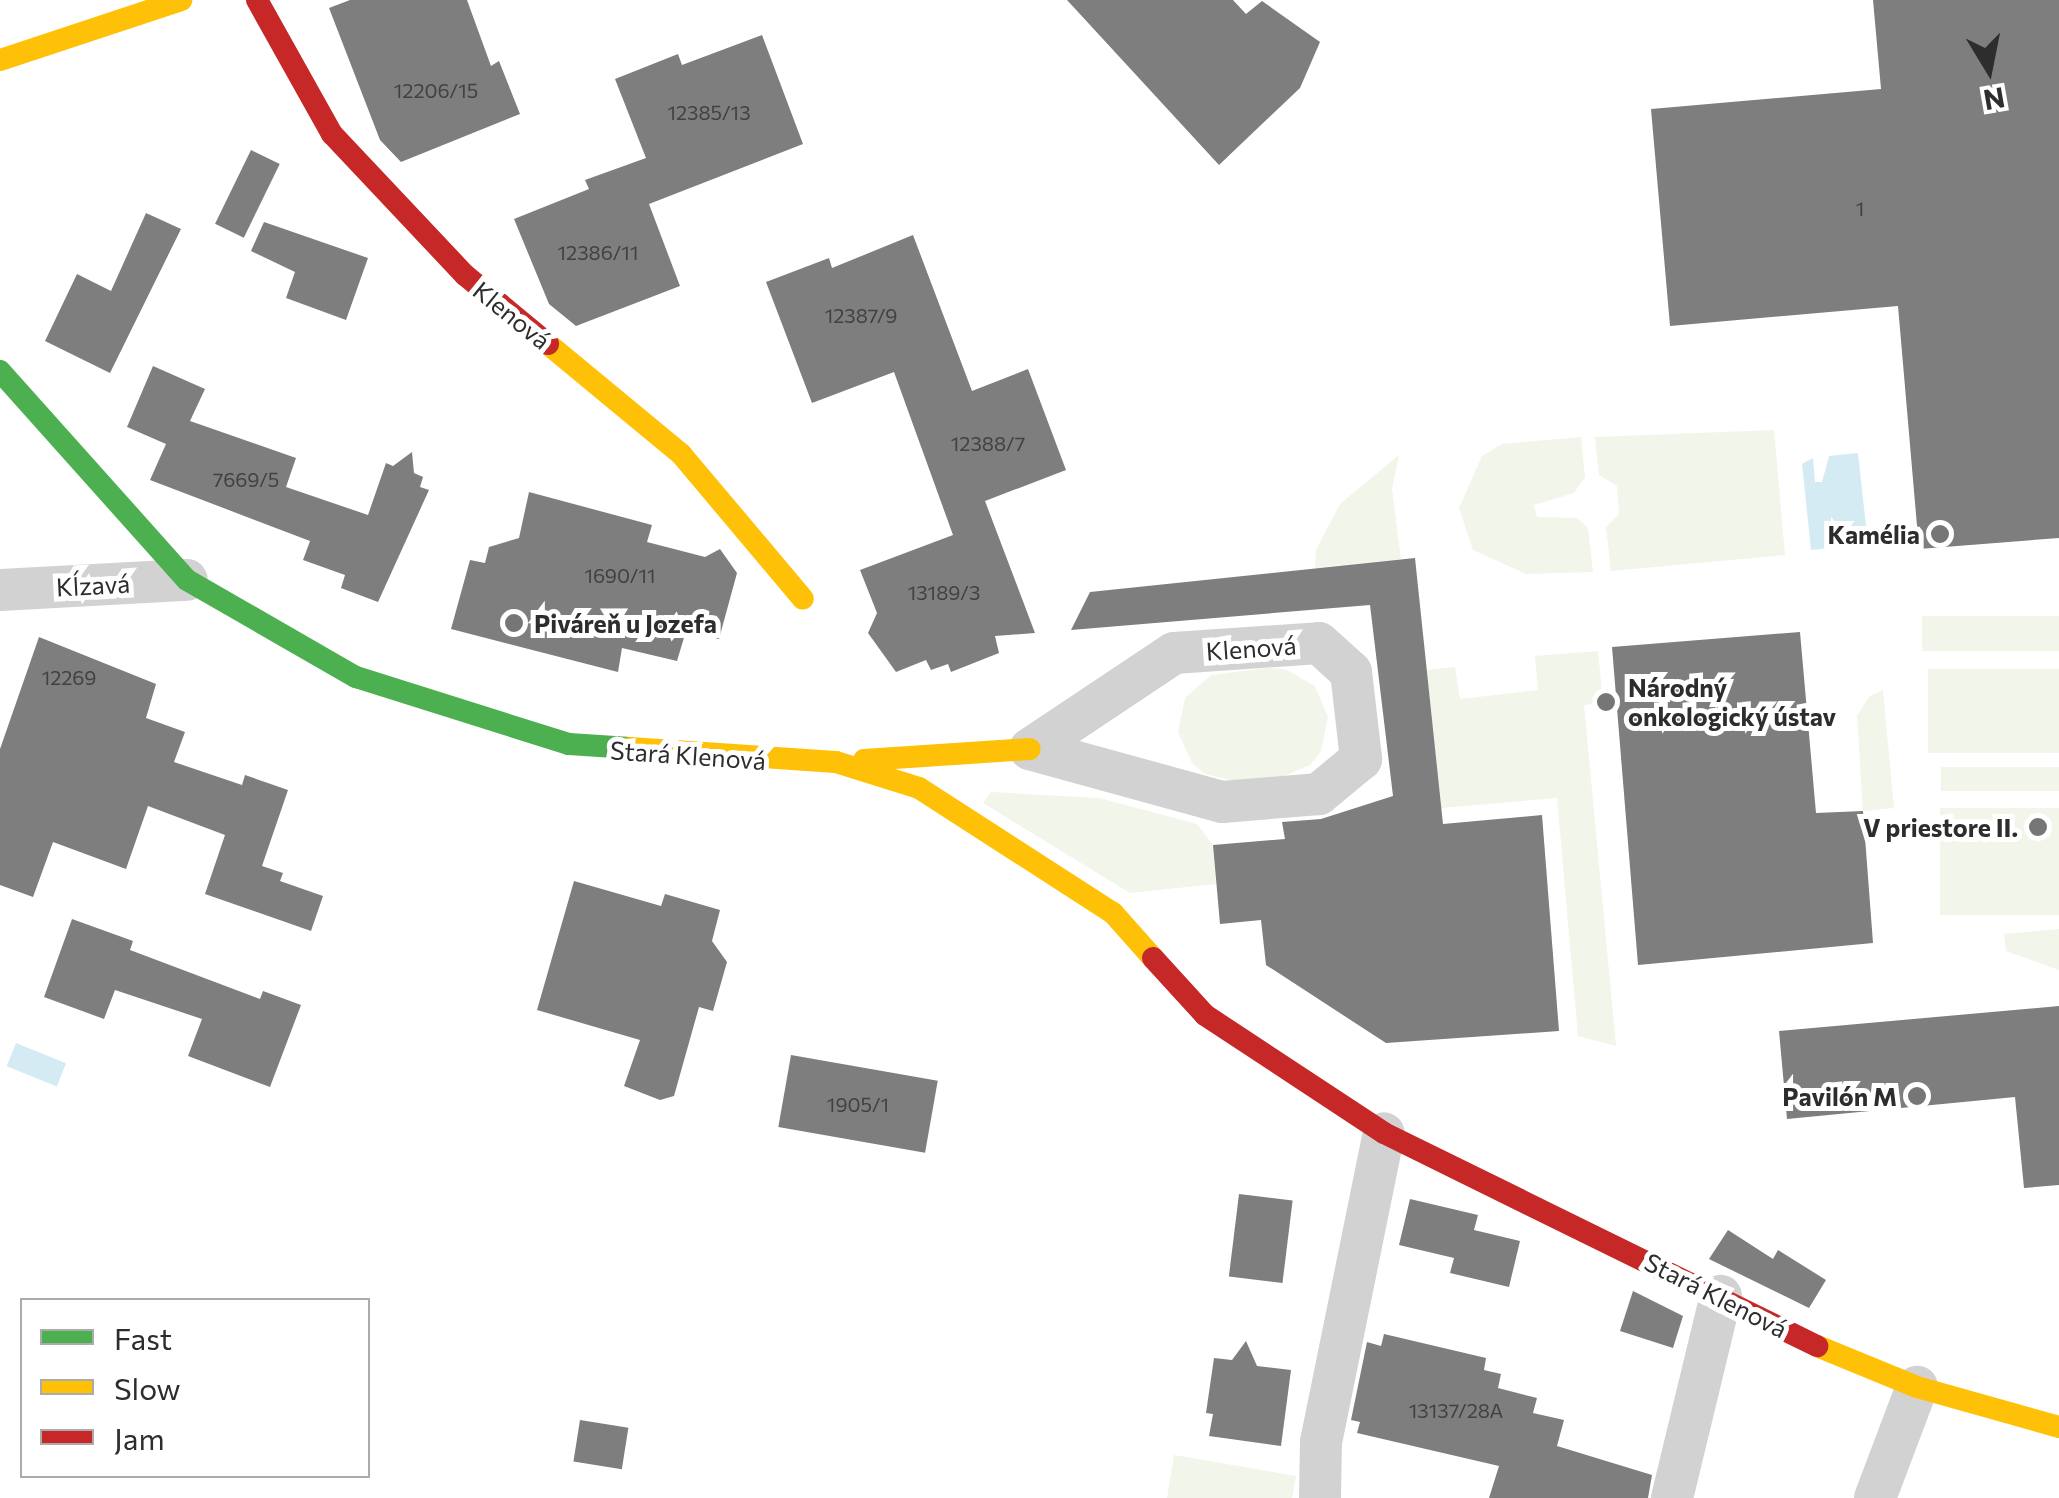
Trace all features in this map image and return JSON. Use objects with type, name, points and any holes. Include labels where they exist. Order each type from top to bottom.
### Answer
[{"type":"street","points":[[0,60],[182,0]]},
{"type":"street","name":"Klenová","points":[[258,0],[332,134],[464,276],[680,454],[803,599]]},
{"type":"street","name":"Stará Klenová","points":[[0,371],[187,580],[356,677],[520,733],[598,749],[836,762],[919,788],[1113,913],[1204,1015],[1384,1133],[1721,1296],[1809,1343],[1917,1387],[2059,1427]]},
{"type":"street","name":"Kĺzavá","points":[[0,590],[187,580]]},
{"type":"street","name":"Klenová","points":[[836,762],[1030,749],[1222,802],[1319,794],[1361,758],[1351,672],[1319,643],[1174,653],[1030,749]]},
{"type":"street","points":[[1320,1498],[1321,1442],[1384,1133]]},
{"type":"street","points":[[1672,1498],[1721,1296]]},
{"type":"street","points":[[1875,1498],[1917,1387]]},
{"type":"shaded area","points":[[1774,430],[1785,555],[1611,571],[1606,527],[1619,514],[1617,486],[1599,475],[1595,437]]},
{"type":"shaded area","points":[[1581,437],[1585,477],[1574,493],[1534,505],[1537,517],[1577,518],[1588,528],[1593,572],[1526,574],[1473,550],[1459,508],[1482,456],[1502,444]]},
{"type":"shaded area","points":[[1399,455],[1392,489],[1401,559],[1315,568],[1316,550],[1340,504]]},
{"type":"shaded area","points":[[1922,616],[2059,616],[2059,651],[1922,651]]},
{"type":"shaded area","points":[[1598,651],[1603,702],[1584,705],[1616,1046],[1578,1036],[1557,798],[1441,808],[1427,670],[1455,667],[1460,699],[1538,690],[1535,656]]},
{"type":"shaded area","points":[[1285,669],[1315,686],[1328,717],[1321,751],[1310,765],[1279,778],[1239,782],[1205,774],[1192,763],[1178,732],[1185,698],[1211,675]]},
{"type":"shaded area","points":[[1928,669],[2059,669],[2059,753],[1928,753]]},
{"type":"shaded area","points":[[1883,690],[1894,808],[1863,811],[1857,716],[1869,697]]},
{"type":"shaded area","points":[[1941,767],[2059,767],[2059,791],[1941,791]]},
{"type":"shaded area","points":[[991,792],[1099,798],[1197,824],[1213,845],[1216,884],[1130,893],[983,803]]},
{"type":"shaded area","points":[[1940,808],[2059,808],[2059,915],[1940,915]]},
{"type":"shaded area","points":[[2059,929],[2059,970],[2006,951],[2004,934]]},
{"type":"shaded area","points":[[1174,1455],[1296,1476],[1292,1498],[1167,1498]]},
{"type":"water","points":[[1858,453],[1868,544],[1811,550],[1802,464],[1813,458],[1815,482],[1822,482],[1829,456]]},
{"type":"water","points":[[16,1043],[66,1063],[57,1086],[7,1066]]},
{"type":"building","points":[[350,0],[467,0],[491,66],[499,61],[520,114],[401,162],[380,140],[329,8]]},
{"type":"building","points":[[1067,0],[1233,0],[1246,14],[1262,1],[1320,42],[1300,88],[1219,165]]},
{"type":"building","points":[[1873,0],[2059,0],[2059,538],[1919,549],[1898,306],[1670,326],[1651,109],[1881,89]]},
{"type":"building","points":[[762,35],[803,144],[649,204],[680,286],[576,326],[549,304],[514,219],[589,189],[585,180],[646,158],[615,79],[678,54],[682,65]]},
{"type":"building","points":[[251,150],[280,164],[244,238],[215,224]]},
{"type":"building","points":[[146,213],[181,229],[110,373],[45,341],[77,274],[111,291]]},
{"type":"building","points":[[264,222],[368,258],[346,320],[286,298],[295,272],[251,251]]},
{"type":"building","points":[[913,235],[972,391],[1028,369],[1066,470],[985,501],[1035,633],[995,636],[999,653],[951,672],[948,664],[931,670],[926,660],[896,672],[868,633],[877,613],[860,570],[953,535],[894,372],[812,403],[766,282],[829,258],[832,268]]},
{"type":"building","points":[[153,366],[205,389],[190,421],[296,458],[286,487],[368,515],[386,463],[393,466],[412,452],[414,473],[423,477],[420,487],[429,490],[378,602],[341,588],[345,575],[303,560],[310,541],[150,480],[166,444],[127,427]]},
{"type":"building","points":[[529,492],[652,525],[647,542],[705,557],[720,549],[737,573],[719,639],[686,631],[677,661],[622,648],[618,672],[451,629],[470,560],[485,563],[489,547],[519,538]]},
{"type":"building","points":[[1415,558],[1443,824],[1542,815],[1559,1031],[1386,1043],[1266,965],[1261,920],[1220,924],[1213,845],[1285,839],[1282,822],[1321,819],[1393,796],[1370,605],[1071,630],[1090,592]]},
{"type":"building","points":[[1800,632],[1816,813],[1863,811],[1873,943],[1638,965],[1612,647]]},
{"type":"building","points":[[39,637],[156,684],[146,718],[185,732],[174,762],[242,785],[245,775],[288,790],[262,866],[283,873],[280,881],[323,896],[311,931],[205,894],[225,835],[148,806],[126,869],[53,842],[33,897],[0,885],[0,749]]},
{"type":"building","points":[[574,881],[661,906],[665,894],[720,910],[712,941],[727,962],[713,1011],[699,1007],[674,1096],[660,1100],[624,1086],[640,1040],[537,1010]]},
{"type":"building","points":[[72,919],[133,941],[130,950],[260,999],[263,991],[301,1005],[270,1087],[188,1056],[202,1019],[115,990],[104,1019],[44,997]]},
{"type":"building","name":"Pavilón M","points":[[2059,1006],[2059,1185],[2024,1188],[2015,1097],[1787,1119],[1779,1031]]},
{"type":"building","points":[[791,1055],[938,1081],[925,1153],[778,1127]]},
{"type":"building","points":[[1239,1194],[1293,1201],[1282,1283],[1229,1276]]},
{"type":"building","points":[[1410,1199],[1478,1215],[1474,1230],[1520,1241],[1509,1287],[1450,1273],[1454,1258],[1399,1245]]},
{"type":"building","points":[[1728,1230],[1773,1259],[1778,1250],[1826,1280],[1809,1308],[1709,1259]]},
{"type":"building","points":[[1633,1291],[1683,1316],[1673,1348],[1620,1331]]},
{"type":"building","points":[[1384,1334],[1486,1358],[1484,1370],[1501,1374],[1498,1388],[1537,1398],[1533,1413],[1564,1420],[1557,1446],[1652,1475],[1648,1498],[1489,1498],[1499,1466],[1357,1433],[1360,1422],[1351,1420],[1367,1342],[1381,1346]]},
{"type":"building","points":[[1246,1341],[1257,1366],[1291,1370],[1281,1446],[1209,1436],[1213,1414],[1206,1413],[1214,1358],[1232,1360]]},
{"type":"building","points":[[580,1420],[628,1428],[622,1469],[573,1461]]},
{"type":"traffic: fast","points":[[0,371],[187,580],[356,677],[569,744],[630,748]]},
{"type":"traffic: slow","points":[[0,60],[181,0]]},
{"type":"traffic: slow","points":[[548,344],[681,454],[803,599]]},
{"type":"traffic: slow","points":[[630,748],[836,762],[919,788],[1113,913],[1153,958]]},
{"type":"traffic: slow","points":[[864,760],[1030,749]]},
{"type":"traffic: slow","points":[[1817,1346],[1917,1387],[2059,1427]]},
{"type":"traffic: jam","points":[[257,0],[332,134],[465,275],[548,344]]},
{"type":"traffic: jam","points":[[1153,958],[1205,1015],[1384,1133],[1817,1346]]},
{"type":"place","name":"Kamélia","points":[[1940,534]]},
{"type":"place","name":"Piváreň u Jozefa","points":[[514,623]]},
{"type":"place","name":"Národný onkologický ústav","points":[[1606,702]]},
{"type":"place","name":"V priestore II.","points":[[2038,827]]},
{"type":"place","name":"Pavilón M","points":[[1917,1096]]}]
